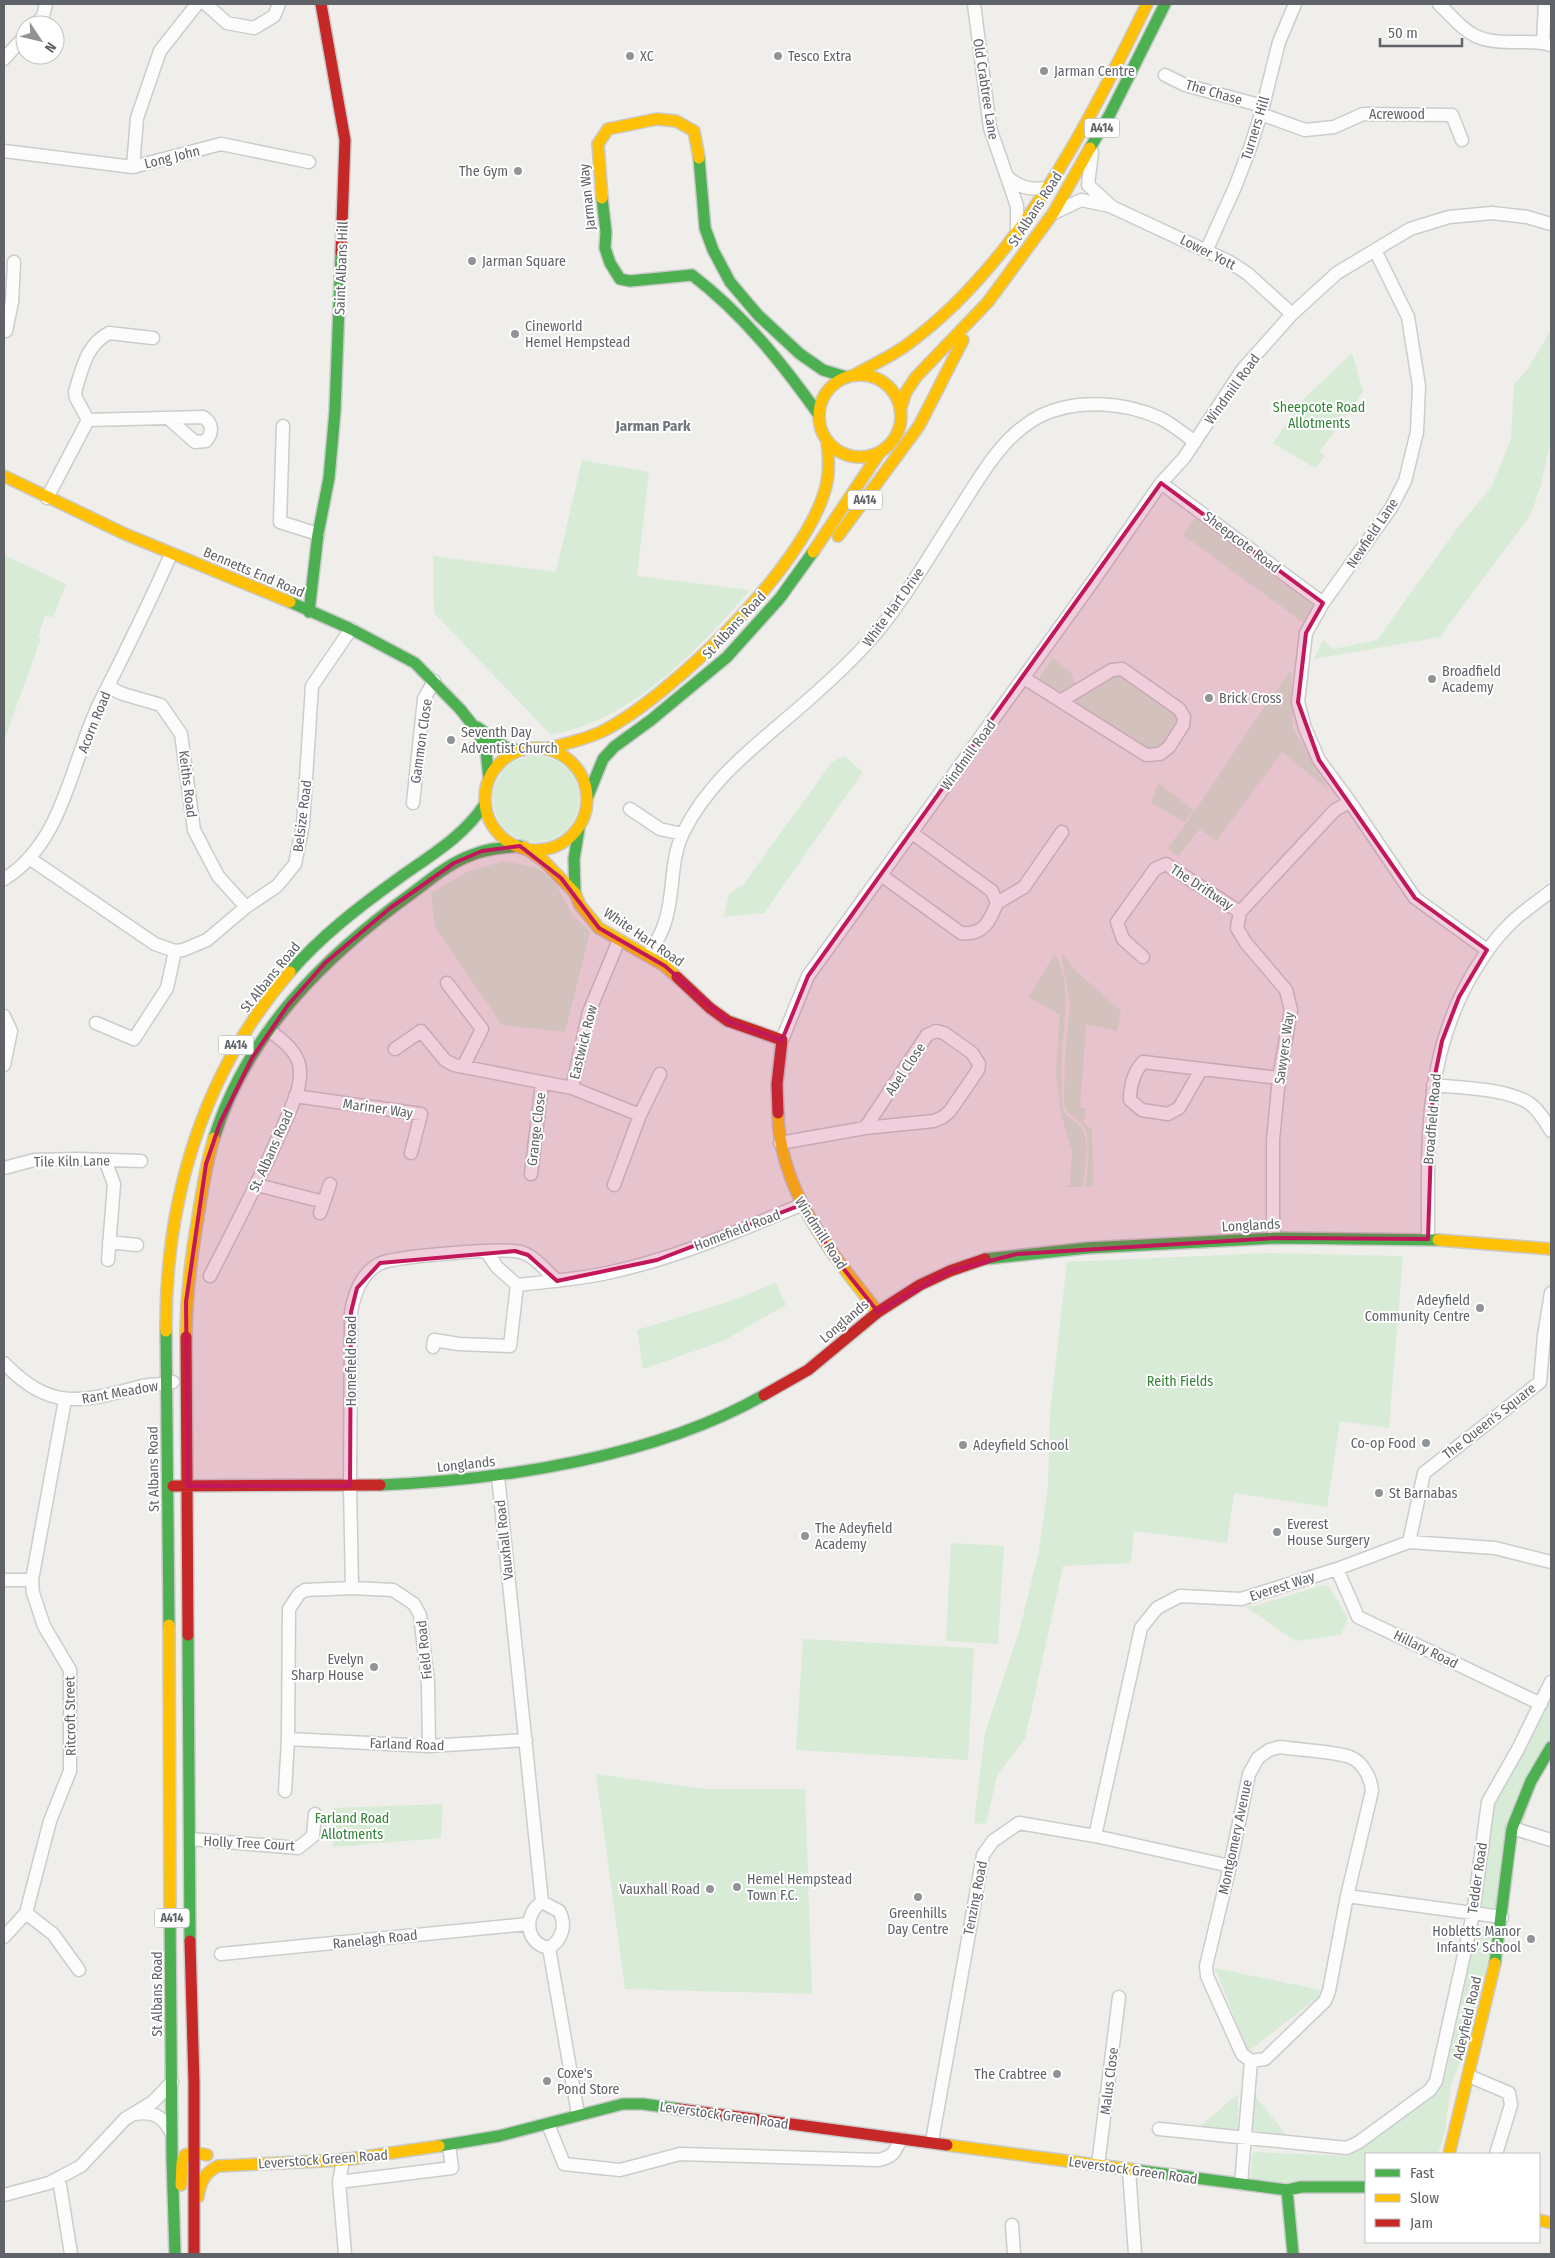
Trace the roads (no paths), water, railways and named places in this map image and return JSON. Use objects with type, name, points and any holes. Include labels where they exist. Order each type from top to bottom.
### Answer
[{"type":"street","points":[[133,167],[137,118],[160,51],[197,4]]},
{"type":"street","points":[[206,4],[227,23],[254,28],[274,16],[279,4]]},
{"type":"street","name":"Saint Albans Hill","points":[[309,612],[318,534],[329,478],[335,411],[345,140],[321,4]]},
{"type":"street","name":"Old Crabtree Lane","points":[[974,4],[990,128],[1017,206],[1016,231]]},
{"type":"street","name":"St Albans Road","points":[[850,376],[884,361],[928,329],[974,282],[1016,231],[1047,188],[1107,84],[1147,4]]},
{"type":"street","name":"St Albans Road","points":[[900,410],[906,392],[916,377],[972,320],[1010,274],[1054,212],[1126,84],[1165,4]]},
{"type":"street","name":"Turners Hill","points":[[1207,250],[1235,187],[1262,110],[1279,42],[1295,4]]},
{"type":"street","points":[[1440,4],[1474,36],[1490,43],[1547,44],[1545,4]]},
{"type":"street","points":[[4,59],[15,47]]},
{"type":"street","name":"The Chase","points":[[1166,75],[1185,85],[1262,110]]},
{"type":"street","name":"Acrewood","points":[[1262,110],[1305,130],[1334,127],[1363,114],[1452,115],[1462,140]]},
{"type":"street","name":"Jarman Way","points":[[819,415],[783,364],[712,290],[692,275],[630,281],[620,279],[610,263],[605,248],[606,232],[598,144],[608,129],[657,119],[676,120],[694,131],[697,141],[705,228],[713,250],[730,282],[758,315],[800,354],[823,370],[850,376]]},
{"type":"street","name":"Lower Yott","points":[[1094,142],[1088,185],[1112,207]]},
{"type":"street","name":"Long John","points":[[4,151],[133,167],[221,144],[309,162]]},
{"type":"street","points":[[1004,173],[1020,186],[1029,189],[1047,188]]},
{"type":"street","name":"Lower Yott","points":[[1054,212],[1080,200],[1112,207],[1207,250],[1248,274],[1292,314]]},
{"type":"street","name":"Windmill Road","points":[[878,1312],[839,1263],[801,1205],[793,1188],[780,1143],[775,1096],[782,1040],[808,976],[1024,678],[1161,483],[1184,458],[1243,369],[1292,314],[1337,273],[1410,229],[1449,217],[1492,213],[1527,217],[1551,224]]},
{"type":"street","name":"Newfield Lane","points":[[1350,802],[1319,760],[1305,728],[1298,702],[1306,633],[1323,603],[1391,508],[1405,481],[1417,432],[1420,386],[1408,317],[1374,250]]},
{"type":"street","points":[[6,332],[8,301],[14,262]]},
{"type":"street","name":"A414","points":[[727,657],[782,605],[800,585],[911,439],[972,320]]},
{"type":"street","points":[[88,420],[76,398],[75,392],[88,352],[94,344],[109,333],[153,338]]},
{"type":"street","points":[[850,376],[867,376],[879,380],[897,398],[900,410],[898,430],[888,446],[880,452],[869,456],[858,457],[836,449],[827,441],[821,429],[819,415],[821,403],[826,392],[835,383],[850,376]]},
{"type":"street","name":"White Hart Drive","points":[[649,955],[665,924],[673,866],[682,834],[705,796],[720,777],[849,662],[878,630],[920,571],[991,460],[1018,432],[1041,416],[1079,406],[1102,404],[1126,407],[1162,419],[1195,442]]},
{"type":"street","points":[[88,420],[168,418]]},
{"type":"street","points":[[47,498],[88,420]]},
{"type":"street","points":[[283,426],[280,522],[318,534]]},
{"type":"street","name":"St Albans Road","points":[[545,749],[593,736],[623,718],[669,684],[724,635],[775,575],[813,521],[828,481],[830,466],[827,441]]},
{"type":"street","name":"St Albans Road","points":[[588,796],[599,768],[614,747],[651,720],[727,657],[780,598],[800,572],[880,452]]},
{"type":"street","name":"Bennetts End Road","points":[[4,476],[47,498],[171,554],[262,590],[351,629],[415,663],[434,681],[479,733],[486,751],[489,779]]},
{"type":"street","name":"Sheepcote Road","points":[[1161,483],[1323,603]]},
{"type":"street","name":"Acorn Road","points":[[4,879],[15,872],[29,858],[61,805],[102,699],[144,617],[171,554]]},
{"type":"street","name":"Belsize Road","points":[[175,951],[183,950],[207,940],[246,908],[277,886],[295,864],[303,825],[312,686],[351,629]]},
{"type":"street","points":[[1024,678],[1062,700],[1146,755],[1156,756],[1165,752],[1184,725],[1184,717],[1179,709],[1122,669],[1112,670],[1062,700]]},
{"type":"street","name":"Gammon Close","points":[[413,803],[424,699],[434,681]]},
{"type":"street","name":"Keiths Road","points":[[108,687],[123,694],[161,706],[181,734],[194,830],[218,876],[246,908]]},
{"type":"street","name":"Bennetts End Road","points":[[472,724],[508,749],[520,750]]},
{"type":"street","points":[[545,749],[566,758],[575,766],[584,780],[588,796],[587,809],[579,829],[570,838],[550,848],[522,847],[505,840],[490,822],[485,804],[489,779],[502,760],[520,750],[545,749]]},
{"type":"street","points":[[1240,912],[1335,810],[1350,802],[1415,898],[1487,950]]},
{"type":"street","name":"St Albans Road","points":[[175,2254],[172,2136],[167,1384],[168,1266],[176,1213],[188,1159],[202,1116],[219,1077],[252,1021],[272,994],[312,948],[335,927],[378,893],[462,834],[476,819],[485,804]]},
{"type":"street","points":[[630,809],[660,829],[682,834]]},
{"type":"street","name":"White Hart Road","points":[[579,829],[574,858],[575,893],[580,905],[599,928],[649,955],[665,966],[710,1008],[728,1021],[782,1040]]},
{"type":"street","points":[[881,875],[961,933],[972,935],[983,928],[992,916],[997,903],[1024,887],[1062,832]]},
{"type":"street","points":[[912,833],[992,891],[997,903]]},
{"type":"street","name":"A414","points":[[194,2254],[194,2083],[190,1963],[186,1302],[188,1274],[206,1164],[220,1124],[236,1089],[269,1030],[306,983],[325,964],[390,908],[454,863],[482,851],[522,847]]},
{"type":"street","name":"White Hart Road","points":[[522,847],[544,861],[575,893]]},
{"type":"street","points":[[29,858],[155,944],[175,951],[167,988],[134,1039],[96,1023]]},
{"type":"street","name":"The Driftway","points":[[1143,957],[1123,939],[1117,922],[1155,869],[1166,864],[1240,912]]},
{"type":"street","name":"Broadfield Road","points":[[1428,1239],[1428,1167],[1433,1085],[1442,1041],[1459,997],[1487,950],[1517,917],[1551,891]]},
{"type":"street","name":"Sawyers Way","points":[[1240,912],[1237,928],[1246,943],[1286,990],[1291,1010],[1279,1078],[1273,1140],[1273,1227],[1275,1238]]},
{"type":"street","name":"Eastwick Row","points":[[572,1088],[589,1012],[619,940]]},
{"type":"street","points":[[447,983],[482,1029],[463,1067]]},
{"type":"street","points":[[4,1016],[11,1031],[4,1064]]},
{"type":"street","name":"St. Albans Road","points":[[210,1276],[257,1185],[296,1096],[300,1071],[296,1057],[287,1045],[269,1030]]},
{"type":"street","name":"Eastwick Row","points":[[395,1049],[421,1031],[445,1060],[463,1067],[542,1084],[572,1088],[640,1114]]},
{"type":"street","name":"Abel Close","points":[[780,1143],[865,1128],[934,1121],[950,1111],[978,1070],[977,1059],[972,1052],[944,1032],[932,1032],[927,1035],[865,1128]]},
{"type":"street","points":[[1201,1070],[1179,1108],[1168,1114],[1142,1110],[1130,1100],[1130,1089],[1135,1071],[1143,1062],[1279,1078]]},
{"type":"street","points":[[614,1185],[640,1114],[660,1074]]},
{"type":"street","name":"Grange Close","points":[[530,1174],[542,1084]]},
{"type":"street","points":[[1433,1085],[1505,1094],[1529,1103],[1543,1116],[1551,1131]]},
{"type":"street","name":"Mariner Way","points":[[296,1096],[421,1114],[411,1153]]},
{"type":"street","name":"Tile Kiln Lane","points":[[4,1168],[34,1160],[141,1161]]},
{"type":"street","points":[[105,1160],[114,1184],[108,1260]]},
{"type":"street","points":[[257,1185],[322,1208],[330,1184]]},
{"type":"street","name":"Homefield Road","points":[[517,1285],[608,1273],[657,1260],[801,1205]]},
{"type":"street","name":"Longlands","points":[[168,1486],[350,1486],[430,1483],[498,1476],[614,1452],[675,1434],[730,1413],[808,1370],[878,1312],[920,1285],[979,1260],[998,1256],[1087,1248],[1275,1238],[1428,1239],[1551,1249]]},
{"type":"street","points":[[109,1242],[137,1245]]},
{"type":"street","name":"Homefield Road","points":[[350,1486],[351,1312],[357,1288],[368,1273],[380,1263],[405,1258],[515,1251],[528,1255],[557,1281]]},
{"type":"street","points":[[433,1347],[434,1340],[459,1344],[510,1346],[517,1285],[497,1267],[486,1252]]},
{"type":"street","name":"The Queen's Square","points":[[1409,1542],[1424,1473],[1540,1382],[1544,1336],[1551,1293]]},
{"type":"street","name":"Rant Meadow","points":[[4,1363],[29,1385],[64,1400],[97,1398],[145,1386],[167,1384],[187,1378]]},
{"type":"street","name":"Ritcroft Street","points":[[4,1937],[26,1913],[50,1821],[70,1771],[70,1670],[44,1626],[32,1580],[64,1400]]},
{"type":"street","name":"Vauxhall Road","points":[[498,1476],[542,1902]]},
{"type":"street","points":[[285,1791],[288,1739],[289,1609],[299,1594],[305,1590],[352,1588],[350,1486]]},
{"type":"street","name":"Everest Way","points":[[1096,1836],[1141,1628],[1157,1608],[1180,1596],[1241,1599],[1337,1569],[1409,1542],[1494,1548],[1551,1562]]},
{"type":"street","name":"Hillary Road","points":[[1337,1569],[1358,1617],[1541,1704]]},
{"type":"street","points":[[4,1580],[32,1580]]},
{"type":"street","name":"Field Road","points":[[352,1588],[393,1590],[414,1604],[420,1615],[428,1683],[430,1746]]},
{"type":"street","name":"Tedder Road","points":[[1159,2129],[1347,2148],[1359,2142],[1430,2090],[1436,2081],[1473,1914],[1488,1802],[1551,1682]]},
{"type":"street","name":"Farland Road","points":[[288,1739],[430,1746],[526,1740]]},
{"type":"street","name":"Montgomery Avenue","points":[[1280,1747],[1350,1757],[1364,1769],[1371,1780],[1372,1791],[1347,1896],[1329,1991],[1324,2002],[1265,2059],[1251,2061],[1242,2054],[1207,1976],[1206,1966],[1230,1866],[1249,1774],[1258,1758],[1269,1750],[1280,1747]]},
{"type":"street","name":"Adeyfield Road","points":[[1449,2153],[1492,1981],[1502,1917],[1512,1828],[1531,1781],[1551,1747]]},
{"type":"street","name":"Holly Tree Court","points":[[190,1839],[298,1848],[313,1836],[315,1814]]},
{"type":"street","name":"Tenzing Road","points":[[932,2141],[983,1855],[994,1841],[1018,1824],[1096,1836],[1230,1866]]},
{"type":"street","points":[[1512,1828],[1551,1840]]},
{"type":"street","points":[[1347,1896],[1502,1917]]},
{"type":"street","points":[[542,1902],[560,1911],[563,1922],[559,1939],[549,1948],[539,1943],[530,1931],[528,1924],[531,1912],[542,1902]]},
{"type":"street","points":[[26,1913],[53,1934],[79,1970]]},
{"type":"street","name":"Ranelagh Road","points":[[222,1954],[528,1924]]},
{"type":"street","points":[[549,1948],[578,2114]]},
{"type":"street","name":"Malus Close","points":[[1098,2165],[1119,1997]]},
{"type":"street","points":[[1240,2184],[1251,2061]]},
{"type":"street","points":[[1469,2076],[1510,2093],[1511,2105],[1496,2153]]},
{"type":"street","points":[[4,2195],[59,2179],[88,2161],[114,2129],[132,2114],[153,2102],[173,2081]]},
{"type":"street","points":[[194,2083],[200,2092],[204,2141],[208,2155]]},
{"type":"street","name":"Leverstock Green Road","points":[[194,2230],[201,2181],[211,2169],[226,2165],[343,2160],[449,2145],[548,2124],[578,2114],[623,2104],[643,2104],[901,2139],[932,2141],[1129,2170],[1287,2190],[1301,2187],[1365,2186]]},
{"type":"street","points":[[132,2114],[150,2112],[156,2114],[165,2123],[172,2136]]},
{"type":"street","points":[[548,2124],[564,2164],[620,2170],[680,2154],[878,2160],[889,2158],[894,2154],[901,2139]]},
{"type":"street","name":"Leverstock Green Road","points":[[339,2182],[452,2168],[449,2145]]},
{"type":"street","points":[[175,2238],[182,2224],[183,2158],[185,2155],[194,2152],[208,2155],[226,2165]]},
{"type":"street","points":[[343,2160],[339,2182],[345,2254]]},
{"type":"street","points":[[1129,2170],[1134,2254]]},
{"type":"street","points":[[59,2179],[71,2254]]},
{"type":"street","points":[[1287,2190],[1293,2254]]},
{"type":"street","points":[[1012,2224],[1014,2254]]},
{"type":"place","name":"XC","points":[[630,56]]},
{"type":"place","name":"Tesco Extra","points":[[778,56]]},
{"type":"place","name":"Jarman Centre","points":[[1044,71]]},
{"type":"place","name":"The Gym","points":[[518,171]]},
{"type":"place","name":"Jarman Square","points":[[472,261]]},
{"type":"place","name":"Cineworld Hemel Hempstead","points":[[515,334]]},
{"type":"place","name":"Broadfield Academy","points":[[1432,679]]},
{"type":"place","name":"Brick Cross","points":[[1209,698]]},
{"type":"place","name":"Seventh Day Adventist Church","points":[[451,740]]},
{"type":"place","name":"Adeyfield Community Centre","points":[[1480,1308]]},
{"type":"place","name":"Co-op Food","points":[[1426,1443]]},
{"type":"place","name":"Adeyfield School","points":[[963,1445]]},
{"type":"place","name":"St Barnabas","points":[[1379,1493]]},
{"type":"place","name":"Everest House Surgery","points":[[1277,1532]]},
{"type":"place","name":"The Adeyfield Academy","points":[[805,1536]]},
{"type":"place","name":"Evelyn Sharp House","points":[[374,1667]]},
{"type":"place","name":"Hemel Hempstead Town F.C.","points":[[737,1887]]},
{"type":"place","name":"Vauxhall Road","points":[[710,1889]]},
{"type":"place","name":"Greenhills Day Centre","points":[[918,1897]]},
{"type":"place","name":"Hobletts Manor Infants' School","points":[[1531,1939]]},
{"type":"place","name":"The Crabtree","points":[[1057,2074]]},
{"type":"place","name":"Coxe's Pond Store","points":[[547,2081]]},
{"type":"district","name":"Jarman Park","points":[[653,426]]},
{"type":"park label","name":"Sheepcote Road Allotments","points":[[1319,416]]},
{"type":"park label","name":"Reith Fields","points":[[1180,1381]]},
{"type":"park label","name":"Farland Road Allotments","points":[[352,1826]]}]
